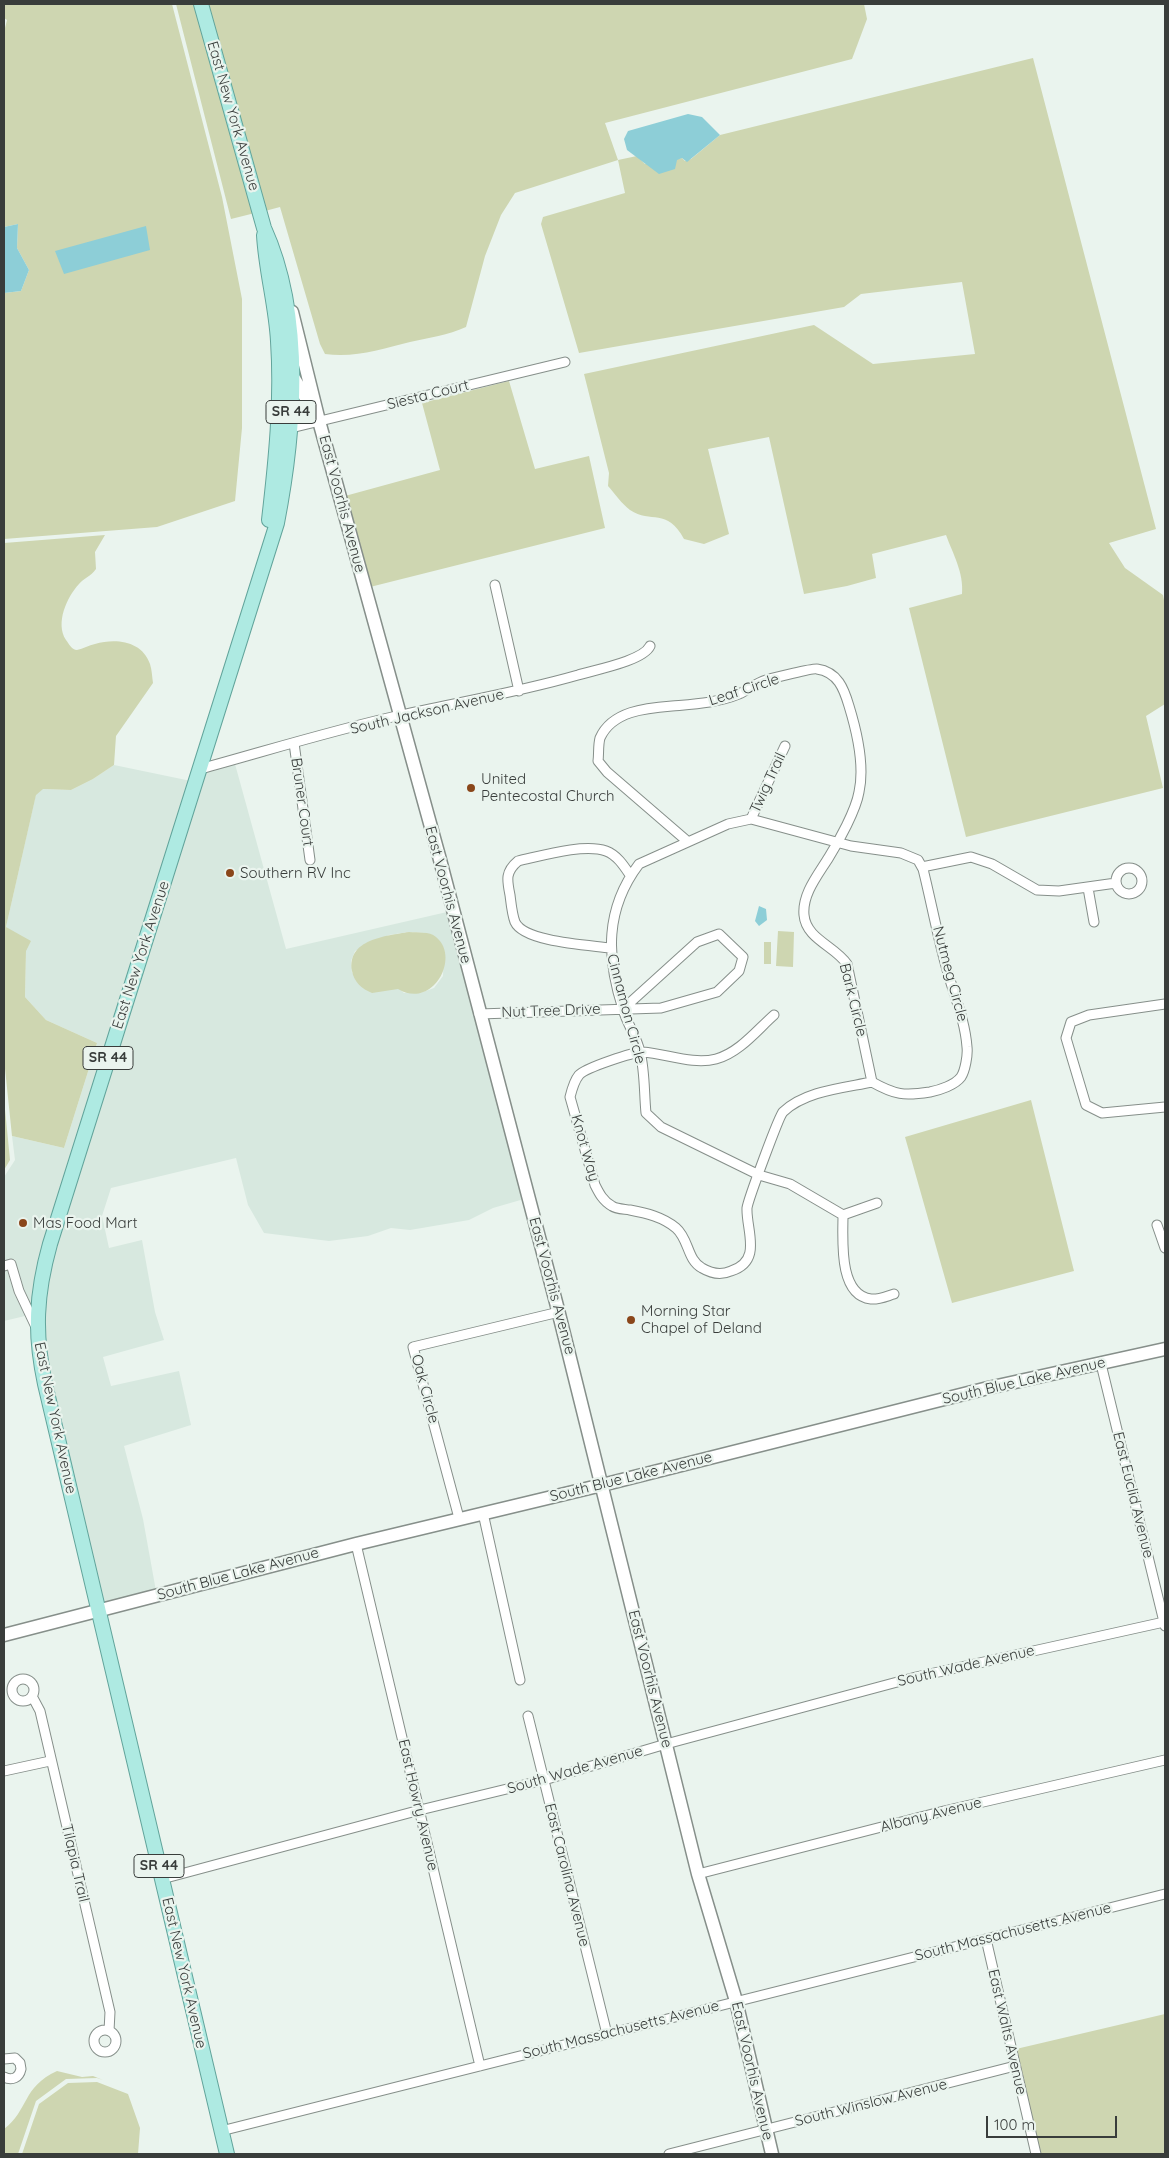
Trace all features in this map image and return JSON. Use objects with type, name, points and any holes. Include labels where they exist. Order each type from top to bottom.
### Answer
[{"type":"main road","name":"East New York Avenue","points":[[201,4],[264,228],[275,252],[280,274],[286,310],[292,375],[291,428],[283,494],[277,523],[267,548],[200,769],[50,1244],[40,1287],[36,1328],[44,1384],[227,2154]]},
{"type":"main road","name":"East New York Avenue","points":[[264,228],[265,254],[278,339],[278,440],[267,548]]},
{"type":"main road","points":[[278,440],[291,428]]},
{"type":"street","name":"East Voorhis Avenue","points":[[280,274],[299,336],[319,421],[559,1312],[698,1874],[736,2001],[772,2154]]},
{"type":"street","name":"East Voorhis Avenue","points":[[278,339],[292,375],[319,421]]},
{"type":"street","name":"Siesta Court","points":[[291,428],[565,362]]},
{"type":"street","points":[[495,585],[518,691]]},
{"type":"street","name":"South Jackson Avenue","points":[[200,769],[400,716],[518,691],[638,656],[648,651],[650,646]]},
{"type":"street","name":"Leaf Circle","points":[[687,841],[606,772],[598,761],[600,740],[610,723],[630,712],[656,707],[709,703],[738,694],[765,680],[816,668],[833,674],[844,689],[855,728],[860,757],[860,792],[838,842]]},
{"type":"street","name":"Bruner Court","points":[[294,743],[310,860]]},
{"type":"street","name":"Twig Trail","points":[[751,819],[785,746]]},
{"type":"street","points":[[751,819],[838,842],[901,852],[918,860],[922,867],[971,857],[992,864],[1037,890],[1088,888],[1116,883]]},
{"type":"street","name":"Cinnamon Circle","points":[[751,819],[728,824],[639,864],[630,876],[615,910],[610,948],[623,1009],[640,1052],[646,1113],[661,1127],[759,1175],[790,1184],[843,1215]]},
{"type":"street","name":"Bark Circle","points":[[838,842],[804,902],[805,926],[814,936],[841,955],[847,964],[872,1082]]},
{"type":"street","points":[[610,948],[534,936],[522,931],[515,922],[506,877],[509,868],[518,861],[593,849],[607,851],[621,861],[630,876]]},
{"type":"street","name":"Nutmeg Circle","points":[[872,1082],[888,1091],[904,1096],[935,1091],[951,1085],[961,1077],[965,1064],[967,1049],[960,1008],[945,963],[922,867]]},
{"type":"street","points":[[1088,888],[1094,922]]},
{"type":"street","name":"Nut Tree Drive","points":[[479,1014],[661,1008],[717,992],[739,971],[743,957],[719,934],[698,942],[623,1009]]},
{"type":"street","points":[[1165,1004],[1089,1015],[1071,1022],[1066,1038],[1086,1105],[1102,1113],[1165,1106]]},
{"type":"street","name":"Knot Way","points":[[759,1175],[747,1206],[748,1223],[752,1237],[750,1251],[744,1263],[735,1270],[724,1274],[714,1273],[702,1268],[694,1261],[684,1239],[676,1228],[648,1213],[612,1206],[602,1198],[595,1185],[570,1097],[578,1076],[586,1069],[640,1052],[686,1059],[716,1059],[739,1046],[774,1015]]},
{"type":"street","points":[[759,1175],[781,1114],[799,1100],[872,1082]]},
{"type":"street","points":[[877,1203],[843,1215],[842,1248],[845,1269],[853,1287],[862,1296],[872,1300],[894,1294]]},
{"type":"street","points":[[1157,1225],[1165,1248]]},
{"type":"street","points":[[7,1265],[36,1328]]},
{"type":"street","name":"Oak Circle","points":[[459,1518],[413,1347],[559,1312]]},
{"type":"street","name":"South Blue Lake Avenue","points":[[4,1635],[459,1518],[602,1485],[988,1388],[1165,1349]]},
{"type":"street","name":"East Euclid Avenue","points":[[1101,1364],[1165,1624]]},
{"type":"street","points":[[483,1513],[520,1680]]},
{"type":"street","name":"East Howry Avenue","points":[[356,1544],[480,2066]]},
{"type":"street","name":"South Wade Avenue","points":[[162,1878],[420,1810],[544,1780],[666,1744],[916,1677],[1165,1624]]},
{"type":"street","name":"Tilapia Trail","points":[[32,1696],[40,1711],[110,2012],[109,2031]]},
{"type":"street","name":"East Carolina Avenue","points":[[528,1716],[607,2034]]},
{"type":"street","points":[[4,1771],[50,1760]]},
{"type":"street","name":"Albany Avenue","points":[[698,1874],[944,1811],[1165,1760]]},
{"type":"street","name":"South Massachusetts Avenue","points":[[221,2131],[1165,1894]]},
{"type":"street","name":"East Walts Avenue","points":[[986,1939],[1036,2154]]},
{"type":"street","points":[[4,2059],[15,2058],[20,2063],[21,2069],[16,2077],[9,2079],[4,2077]]},
{"type":"street","name":"South Winslow Avenue","points":[[669,2154],[1015,2066]]},
{"type":"shaded area","points":[[235,764],[286,949],[447,912],[524,1199],[493,1208],[469,1220],[410,1230],[391,1228],[368,1236],[329,1241],[264,1233],[248,1205],[236,1158],[111,1188],[102,1216],[109,1248],[142,1240],[155,1312],[164,1340],[103,1357],[111,1386],[179,1371],[191,1425],[124,1446],[143,1519],[156,1591],[102,1605],[44,1356],[43,1300],[50,1260],[204,773]],"holes":[[[409,932],[425,933],[444,951],[443,976],[434,988],[423,992],[404,993],[398,988],[386,989],[352,973],[351,961],[355,951],[389,935]]]},
{"type":"shaded area","points":[[114,765],[191,781],[32,1307],[24,1289],[15,1259],[4,1261],[4,1177],[15,1160],[12,1136],[64,1148],[97,1043],[46,1020],[25,997],[26,951],[6,927],[36,794],[42,789],[71,790],[93,779]]},
{"type":"shaded area","points":[[4,1270],[7,1270],[14,1293],[25,1316],[4,1321]]},
{"type":"green space","points":[[4,4],[172,4],[222,197],[242,299],[242,428],[235,501],[157,527],[4,539],[4,293],[21,291],[29,270],[17,248],[18,224],[4,227],[4,32],[7,20],[4,18]]},
{"type":"green space","points":[[176,4],[196,4],[255,213],[231,219]]},
{"type":"green space","points":[[207,4],[864,4],[867,19],[852,59],[605,123],[618,160],[515,193],[501,215],[485,256],[466,327],[379,350],[358,354],[336,355],[325,354],[320,344],[280,207],[265,211]]},
{"type":"green space","points":[[1033,58],[1156,529],[1109,543],[1125,568],[1163,595],[1165,605],[1165,704],[1146,716],[1163,788],[966,837],[909,608],[962,594],[960,571],[946,535],[872,554],[876,578],[847,586],[804,594],[769,437],[708,449],[729,534],[704,544],[684,539],[678,529],[665,519],[638,514],[624,505],[608,486],[609,473],[584,374],[814,325],[873,364],[975,354],[962,282],[861,294],[844,307],[579,353],[541,224],[543,217],[625,193],[618,160],[637,156],[645,164],[682,158],[685,161],[691,159],[720,135]]},
{"type":"green space","points":[[509,381],[535,469],[589,456],[605,528],[370,587],[345,496],[440,470],[422,403]]},
{"type":"green space","points":[[105,535],[95,552],[96,569],[75,589],[64,610],[62,618],[63,633],[69,645],[75,650],[111,641],[135,646],[146,656],[151,666],[153,683],[116,736],[114,765],[93,779],[71,790],[43,789],[36,795],[6,927],[31,941],[26,951],[25,997],[46,1020],[97,1043],[64,1148],[12,1136],[4,1059],[4,543]]},
{"type":"green space","points":[[778,931],[794,932],[793,967],[776,966]]},
{"type":"green space","points":[[409,932],[430,934],[436,937],[443,946],[446,957],[444,968],[432,987],[422,993],[411,994],[398,989],[372,993],[362,987],[355,979],[352,971],[352,960],[356,952],[370,941]]},
{"type":"green space","points":[[764,942],[771,942],[771,964],[764,964]]},
{"type":"green space","points":[[4,1099],[10,1160],[4,1170]]},
{"type":"green space","points":[[1031,1100],[1074,1271],[952,1303],[905,1137]]},
{"type":"green space","points":[[1165,2014],[1165,2153],[1041,2154],[1016,2049]]},
{"type":"green space","points":[[57,2071],[82,2077],[93,2076],[103,2080],[97,2078],[66,2079],[36,2101],[18,2154],[4,2154],[4,2129],[18,2114],[37,2084]]},
{"type":"green space","points":[[97,2082],[128,2094],[140,2128],[138,2154],[22,2154],[39,2104],[68,2083]]},
{"type":"water","points":[[688,114],[702,117],[720,135],[687,162],[682,158],[677,160],[675,169],[659,174],[627,150],[624,139],[628,131]]},
{"type":"water","points":[[18,224],[17,248],[29,270],[21,291],[4,293],[4,227]]},
{"type":"water","points":[[146,226],[150,250],[64,274],[55,251]]},
{"type":"water","points":[[759,906],[766,909],[767,920],[759,926],[755,921]]},
{"type":"place","name":"United Pentecostal Church","points":[[471,788]]},
{"type":"place","name":"Southern RV Inc","points":[[230,873]]},
{"type":"place","name":"Mas Food Mart","points":[[23,1223]]},
{"type":"place","name":"Morning Star Chapel of Deland","points":[[631,1320]]}]
